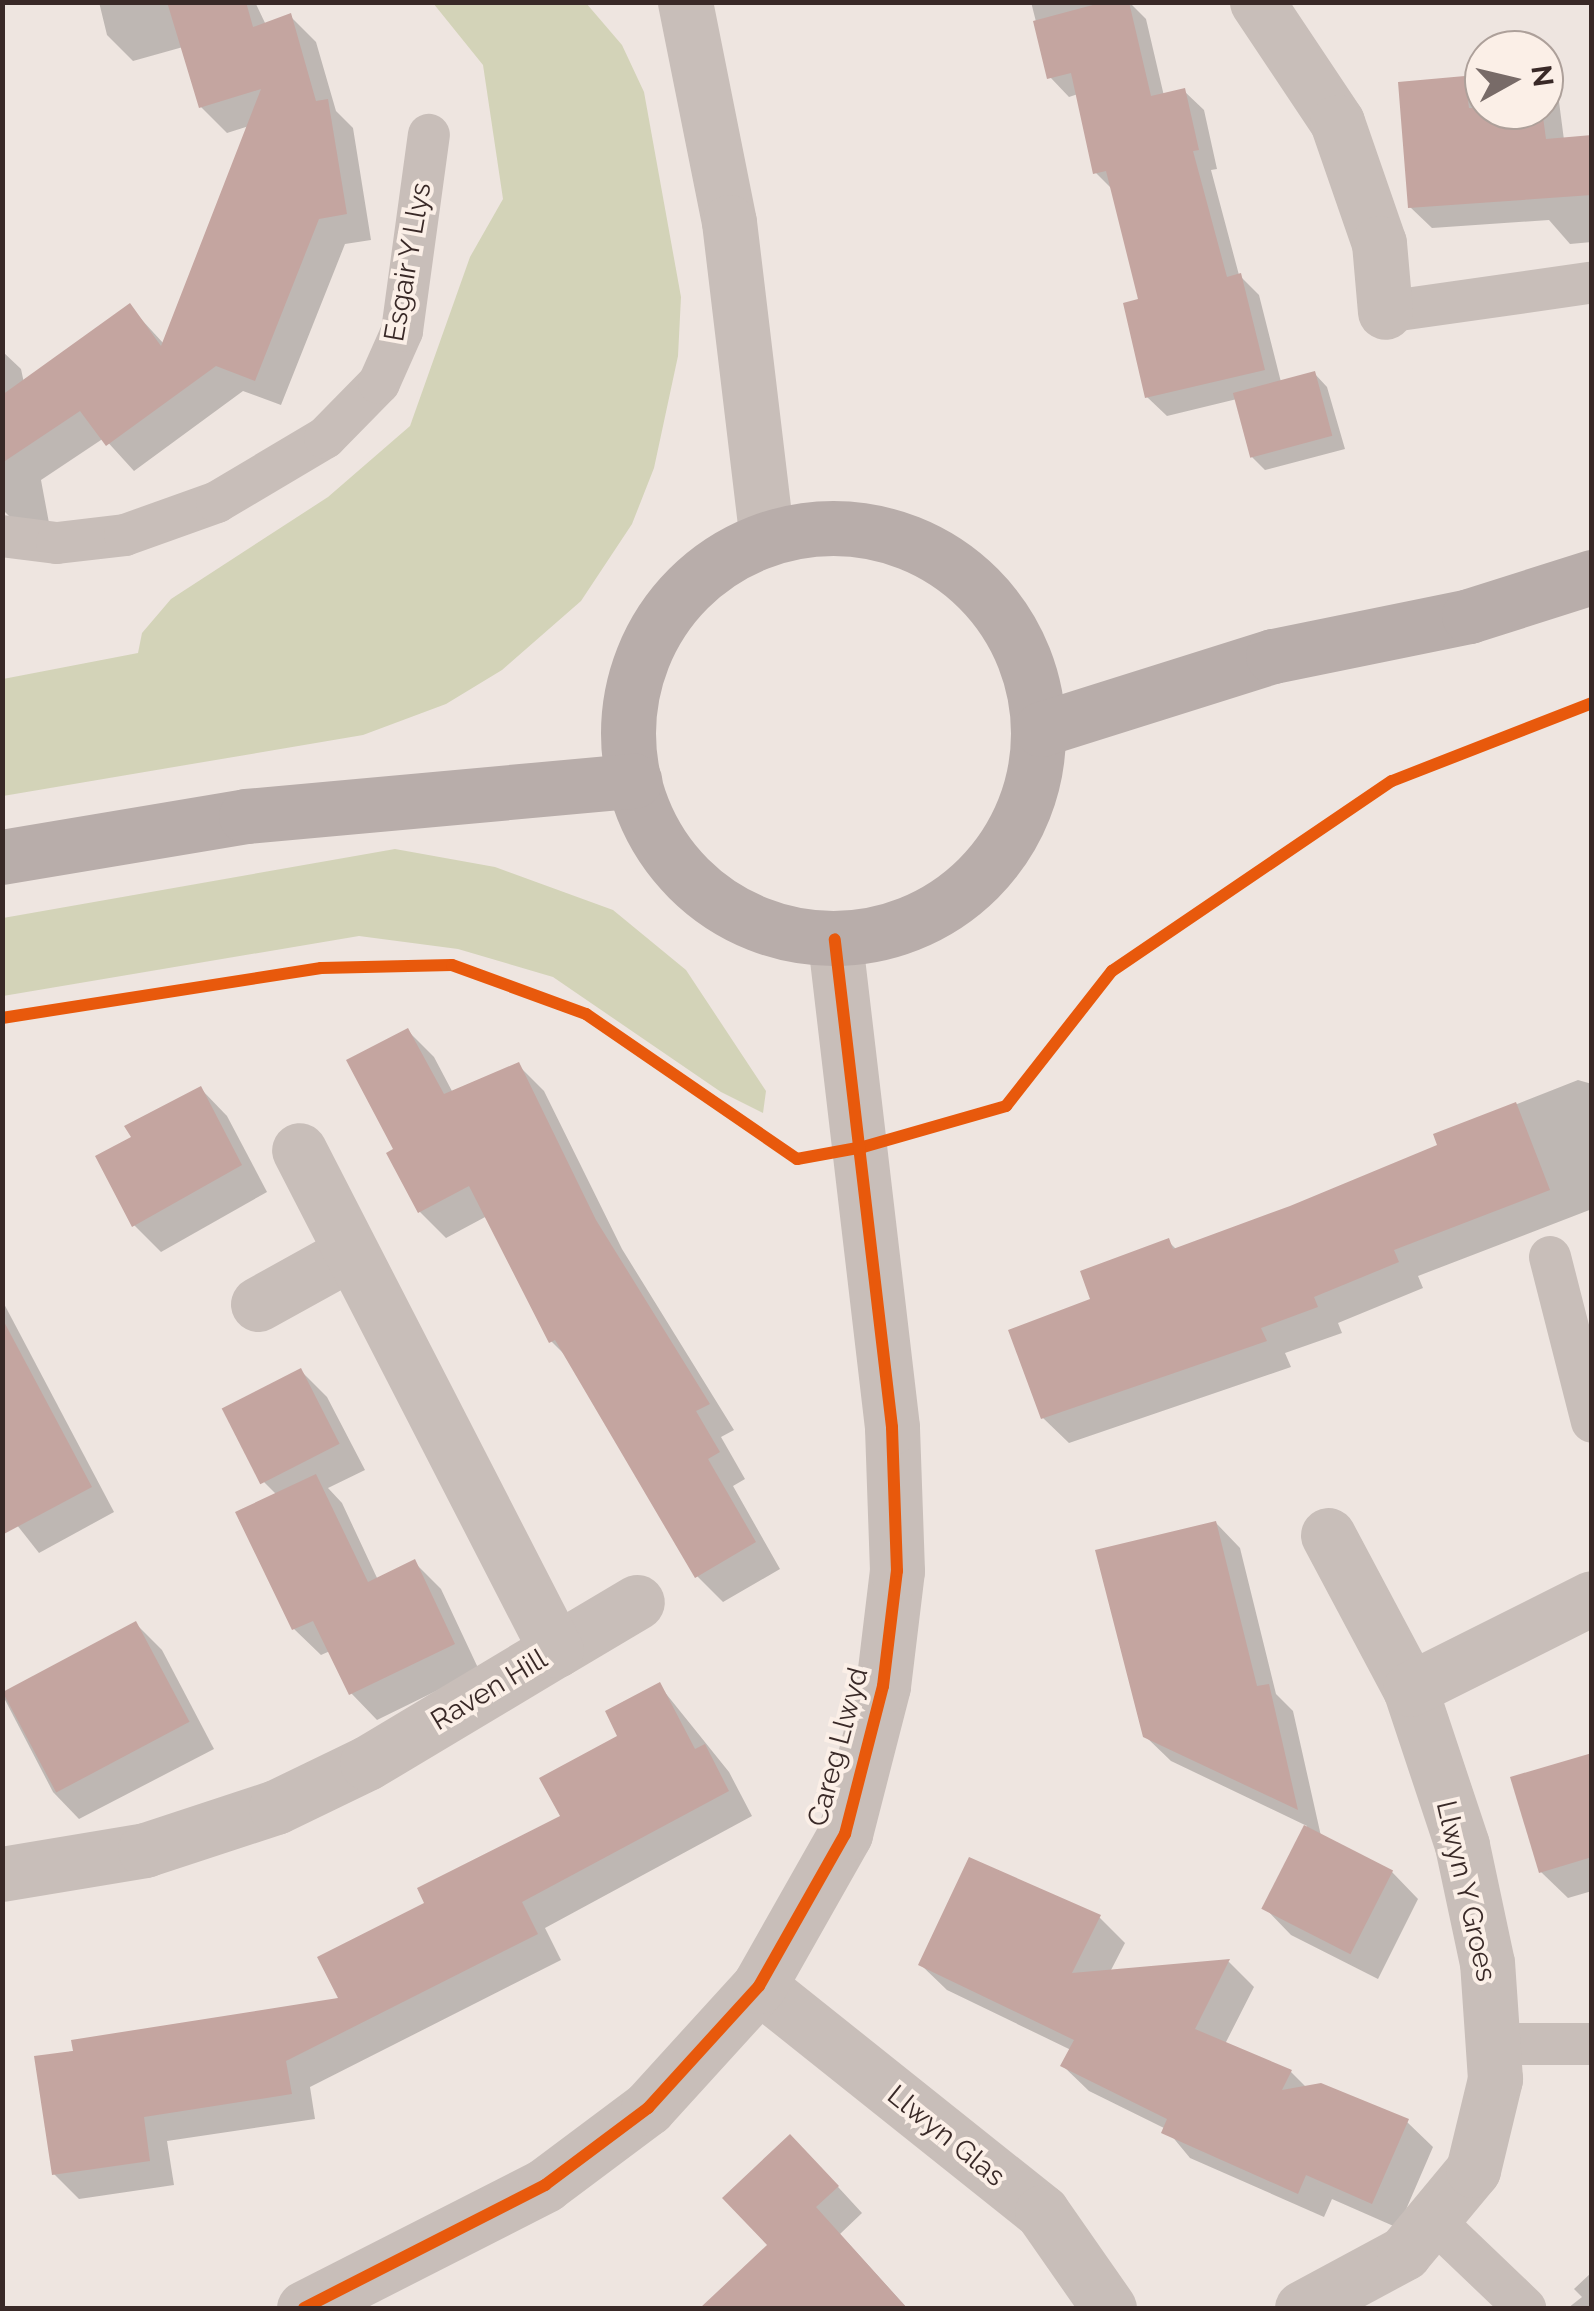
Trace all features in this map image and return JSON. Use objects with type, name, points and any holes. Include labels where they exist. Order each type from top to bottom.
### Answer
[{"type":"main road","points":[[822,527],[892,535],[958,568],[1014,632],[1041,729],[1029,800],[1002,853],[935,911],[904,927],[835,940],[764,928],[702,892],[664,851],[634,781],[628,716],[647,646],[678,598],[715,562],[766,534],[822,527]]},
{"type":"main road","points":[[1041,729],[1273,656],[1469,616],[1592,577]]},
{"type":"main road","points":[[2,858],[246,816],[634,781]]},
{"type":"street","points":[[684,2],[729,222],[766,534]]},
{"type":"street","points":[[1257,2],[1336,122],[1379,242],[1385,312]]},
{"type":"street","name":"Careg Llwyd","points":[[304,2308],[545,2186],[648,2108],[759,1986],[844,1834],[883,1686],[896,1571],[892,1427],[835,940]]},
{"type":"street","name":"Raven Hill","points":[[2,1874],[145,1850],[276,1807],[367,1763],[556,1650],[299,1150]]},
{"type":"street","points":[[258,1304],[350,1253]]},
{"type":"street","name":"Llwyn Y Groes","points":[[1302,2308],[1404,2253],[1472,2170],[1494,2079],[1487,1963],[1462,1845],[1410,1690],[1328,1535]]},
{"type":"street","points":[[1410,1690],[1592,1598]]},
{"type":"street","points":[[556,1650],[637,1602]]},
{"type":"street","name":"Llwyn Glas","points":[[759,1986],[1042,2212],[1109,2308]]},
{"type":"lane","name":"Esgair Y Llys","points":[[2,536],[57,542],[125,534],[217,502],[325,438],[379,383],[402,331],[430,135]]},
{"type":"lane","points":[[1385,312],[1590,283]]},
{"type":"lane","points":[[1550,1258],[1592,1422]]},
{"type":"lane","points":[[1492,2044],[1592,2044]]},
{"type":"lane","points":[[1432,2219],[1525,2308]]},
{"type":"green space","points":[[433,3],[586,3],[622,45],[644,92],[681,297],[678,356],[654,468],[632,524],[581,601],[502,670],[446,704],[363,735],[3,796],[3,679],[138,653],[142,633],[171,599],[328,497],[410,426],[470,257],[503,199],[483,65]]},
{"type":"green space","points":[[395,849],[495,867],[613,910],[686,970],[766,1091],[763,1113],[721,1092],[553,977],[458,949],[359,936],[3,996],[3,918]]},
{"type":"building","points":[[167,2],[246,2],[253,27],[291,13],[316,101],[328,99],[347,214],[319,219],[255,381],[216,366],[106,446],[80,411],[2,463],[2,395],[130,303],[161,346],[261,89],[199,108]]},
{"type":"building","points":[[1104,2],[1129,2],[1151,96],[1185,88],[1199,150],[1193,151],[1227,277],[1241,273],[1265,370],[1145,398],[1123,303],[1138,299],[1106,171],[1093,174],[1071,73],[1047,79],[1033,21]]},
{"type":"building","points":[[1464,76],[1464,130],[1545,130],[1546,139],[1592,135],[1592,195],[1408,208],[1398,82]]},
{"type":"building","points":[[1315,371],[1332,436],[1250,458],[1233,393]]},
{"type":"building","points":[[408,1028],[444,1094],[519,1062],[596,1220],[710,1404],[696,1411],[720,1452],[708,1459],[756,1542],[695,1578],[555,1340],[549,1343],[469,1186],[418,1213],[386,1153],[393,1149],[346,1060]]},
{"type":"building","points":[[201,1086],[242,1165],[132,1227],[95,1156],[131,1137],[124,1126]]},
{"type":"building","points":[[1516,1102],[1550,1190],[1394,1250],[1399,1262],[1314,1297],[1318,1307],[1261,1328],[1267,1341],[1041,1419],[1008,1330],[1090,1299],[1080,1271],[1169,1238],[1173,1249],[1290,1206],[1437,1145],[1433,1134]]},
{"type":"building","points":[[2,1318],[92,1487],[2,1535]]},
{"type":"building","points":[[301,1368],[340,1444],[260,1484],[222,1408]]},
{"type":"building","points":[[316,1474],[368,1582],[415,1559],[455,1644],[349,1695],[313,1621],[292,1630],[235,1512]]},
{"type":"building","points":[[1216,1521],[1257,1686],[1269,1684],[1298,1810],[1143,1737],[1095,1550]]},
{"type":"building","points":[[136,1621],[190,1722],[56,1793],[3,1692]]},
{"type":"building","points":[[660,1682],[695,1749],[705,1744],[729,1791],[522,1902],[538,1934],[286,2061],[292,2094],[144,2117],[150,2161],[52,2175],[34,2056],[73,2051],[71,2040],[338,1998],[317,1957],[424,1903],[417,1888],[560,1816],[539,1778],[617,1736],[605,1711]]},
{"type":"building","points":[[1592,1753],[1592,1857],[1539,1873],[1510,1777]]},
{"type":"building","points":[[1304,1825],[1393,1870],[1350,1954],[1261,1909]]},
{"type":"building","points":[[969,1857],[1101,1915],[1072,1973],[1230,1959],[1195,2029],[1292,2070],[1282,2090],[1321,2083],[1409,2119],[1372,2204],[1306,2175],[1298,2194],[1161,2133],[1167,2119],[1060,2066],[1074,2040],[918,1965]]},
{"type":"building","points":[[790,2134],[839,2186],[816,2207],[907,2308],[700,2308],[767,2245],[722,2198]]},
{"type":"cycle path","points":[[2,1018],[321,968],[452,965],[586,1014],[797,1159],[863,1147],[1006,1106],[1112,971],[1392,781],[1592,703]]},
{"type":"cycle path","points":[[304,2308],[545,2185],[648,2108],[759,1986],[845,1834],[883,1686],[897,1571],[892,1427],[835,939]]}]
